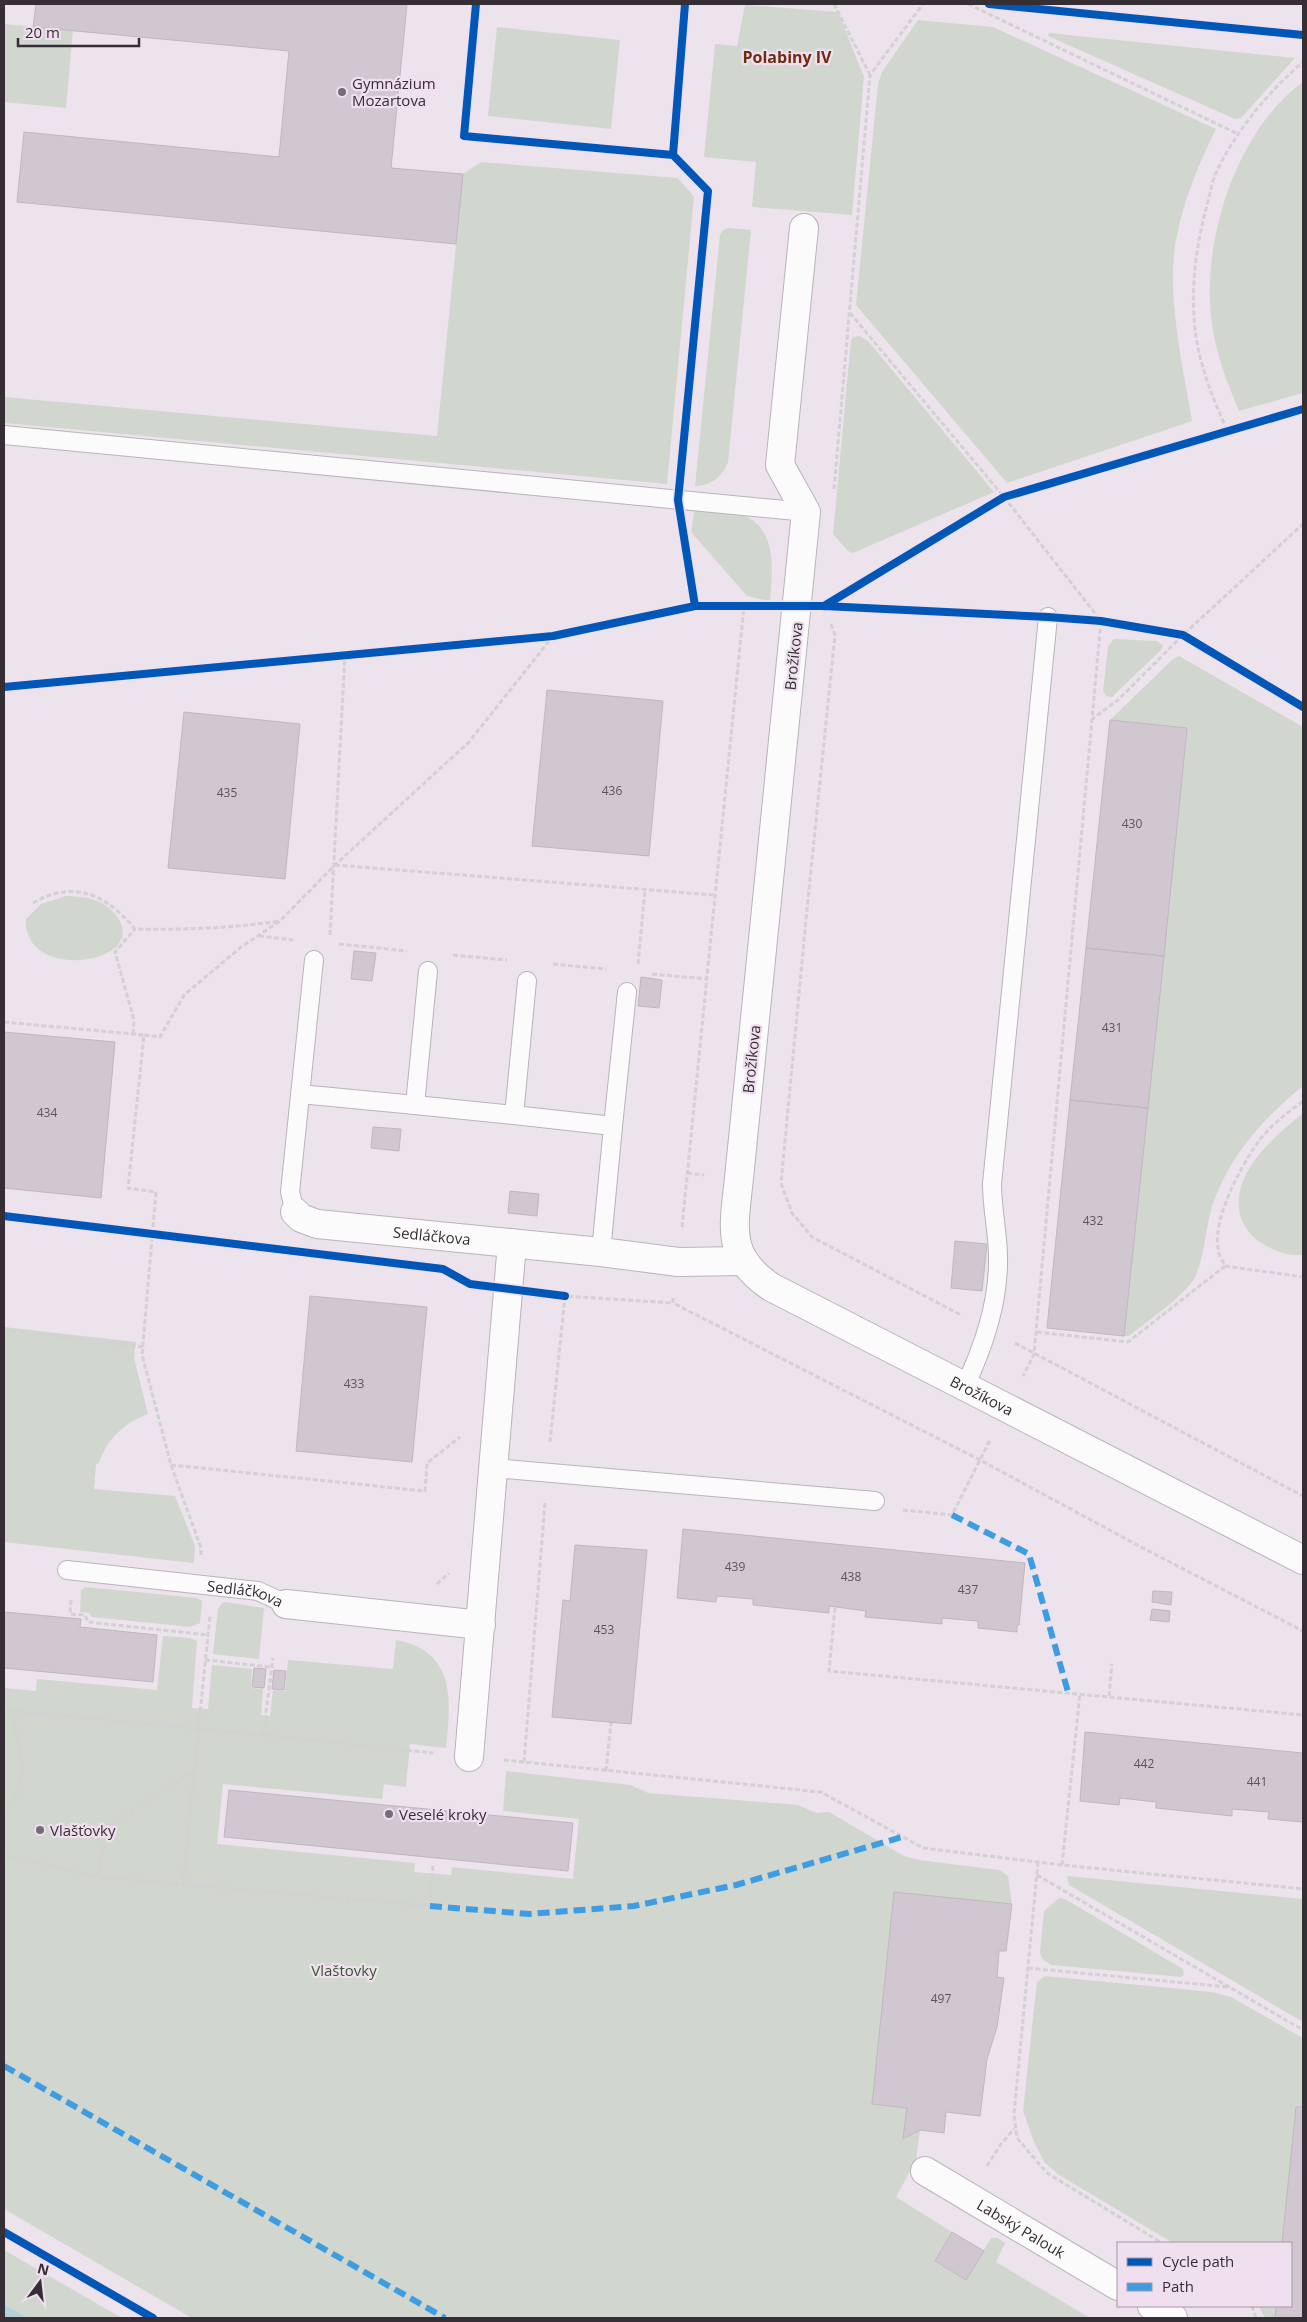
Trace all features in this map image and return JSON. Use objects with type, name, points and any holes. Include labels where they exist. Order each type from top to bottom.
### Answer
[{"type":"street","points":[[804,228],[780,465],[806,512]]},
{"type":"street","name":"Brožíkova","points":[[806,512],[734,1222],[736,1243],[743,1261],[754,1276],[771,1287],[1303,1560]]},
{"type":"street","name":"Sedláčkova","points":[[295,1212],[301,1218],[316,1224],[690,1262],[743,1261]]},
{"type":"street","points":[[469,1757],[512,1243]]},
{"type":"street","name":"Sedláčkova","points":[[286,1604],[481,1625]]},
{"type":"street","name":"Labský Palouk","points":[[925,2170],[1117,2285]]},
{"type":"street","points":[[1154,2307],[1173,2318]]},
{"type":"lane","points":[[4,435],[806,512]]},
{"type":"lane","points":[[965,1386],[979,1357],[988,1329],[998,1260],[992,1184],[1048,617]]},
{"type":"lane","points":[[295,1212],[290,1192],[314,960]]},
{"type":"lane","points":[[414,1105],[428,971]]},
{"type":"lane","points":[[514,1115],[527,981]]},
{"type":"lane","points":[[601,1252],[627,992]]},
{"type":"lane","points":[[300,1094],[613,1126]]},
{"type":"lane","points":[[494,1468],[875,1501]]},
{"type":"lane","name":"Sedláčkova","points":[[67,1570],[258,1591],[286,1604]]},
{"type":"path","points":[[4,687],[553,636],[695,606],[678,500],[708,191],[673,155],[464,136],[476,4]]},
{"type":"path","points":[[673,155],[685,4]]},
{"type":"path","points":[[833,498],[870,75],[834,4]]},
{"type":"path","points":[[870,75],[923,4]]},
{"type":"path","points":[[968,4],[1238,134]]},
{"type":"path","points":[[989,4],[1303,35]]},
{"type":"path","points":[[1227,430],[1209,389],[1196,338],[1192,287],[1195,252],[1215,176],[1238,134],[1292,71],[1303,62]]},
{"type":"path","points":[[850,313],[1004,497],[1101,621],[1034,1354]]},
{"type":"path","points":[[1303,409],[1004,497],[824,606],[1101,621],[1183,635],[1303,707]]},
{"type":"path","points":[[1091,720],[1118,700],[1183,635],[1303,524]]},
{"type":"path","points":[[673,1303],[690,1262],[715,895],[744,606]]},
{"type":"path","points":[[830,620],[836,635],[781,1183],[792,1212],[812,1237],[1303,1496]]},
{"type":"path","points":[[4,1022],[160,1037],[184,995],[240,948],[280,921],[335,865],[469,742],[553,636]]},
{"type":"path","points":[[329,943],[335,865],[345,655]]},
{"type":"path","points":[[335,865],[715,895]]},
{"type":"path","points":[[637,972],[645,890]]},
{"type":"path","points":[[33,904],[44,897],[58,893],[71,892],[98,896],[122,913],[135,929],[182,930],[226,928],[280,921]]},
{"type":"path","points":[[133,1034],[134,1020],[115,952],[135,929]]},
{"type":"path","points":[[144,1035],[128,1188],[156,1192],[142,1355],[171,1465],[201,1548],[201,1557]]},
{"type":"path","points":[[1225,1266],[1218,1249],[1218,1228],[1232,1190],[1256,1144],[1281,1117],[1303,1101]]},
{"type":"path","points":[[4,1216],[291,1251]]},
{"type":"path","points":[[1037,1332],[1128,1342],[1225,1266],[1303,1277]]},
{"type":"path","points":[[444,1269],[470,1284]]},
{"type":"path","points":[[524,1762],[547,1472],[565,1296],[673,1303],[980,1460],[1139,1546],[1303,1631]]},
{"type":"path","points":[[4,1330],[143,1346]]},
{"type":"path","points":[[171,1465],[425,1491],[427,1463],[467,1431]]},
{"type":"path","points":[[875,1501],[884,1508],[952,1515],[980,1460]]},
{"type":"path","points":[[436,1586],[448,1575],[452,1566]]},
{"type":"path","points":[[183,1883],[213,1586]]},
{"type":"path","points":[[835,1608],[829,1671],[1080,1693],[1303,1716]]},
{"type":"path","points":[[70,1614],[85,1615],[88,1622],[208,1635]]},
{"type":"path","points":[[263,1735],[273,1658]]},
{"type":"path","points":[[205,1660],[272,1667]]},
{"type":"path","points":[[1109,1696],[1112,1664]]},
{"type":"path","points":[[1062,1865],[1080,1693]]},
{"type":"path","points":[[4,1710],[821,1792],[924,1848],[1062,1865],[1303,1889]]},
{"type":"path","points":[[4,1810],[16,1796],[22,1776],[22,1759],[16,1738],[12,1711]]},
{"type":"path","points":[[606,1771],[611,1723]]},
{"type":"path","points":[[97,1877],[105,1840],[121,1819],[193,1771]]},
{"type":"path","points":[[4,1855],[97,1877],[430,1906],[433,1864]]},
{"type":"path","points":[[1038,1862],[1014,2114],[1014,2128],[1017,2138],[1047,2173],[1160,2242]]},
{"type":"path","points":[[1037,1875],[1303,2030]]},
{"type":"path","points":[[1028,1968],[1230,1987]]},
{"type":"path","points":[[968,2197],[1001,2144],[1014,2128]]},
{"type":"green space","points":[[745,5],[838,12],[864,77],[852,215],[752,207],[756,162],[704,157],[715,44],[737,46]]},
{"type":"green space","points":[[918,20],[993,27],[1216,129],[1187,197],[1179,225],[1173,261],[1174,307],[1192,421],[1007,483],[856,305],[878,84],[882,72]]},
{"type":"green space","points":[[4,24],[73,30],[66,108],[4,102]]},
{"type":"green space","points":[[497,27],[620,40],[611,129],[488,116]]},
{"type":"green space","points":[[1049,33],[1295,58],[1241,118],[1235,119],[1048,36]]},
{"type":"green space","points":[[1303,82],[1303,393],[1239,411],[1219,357],[1212,324],[1210,293],[1212,259],[1218,225],[1228,191],[1242,159],[1259,129],[1279,103]]},
{"type":"green space","points":[[481,162],[678,178],[694,197],[667,484],[4,423],[4,397],[437,436],[463,174]]},
{"type":"green space","points":[[728,228],[751,230],[728,462],[723,472],[716,479],[701,486],[695,486],[720,235],[723,230]]},
{"type":"green space","points":[[860,336],[868,341],[994,492],[853,553],[848,551],[833,534],[851,340],[854,337]]},
{"type":"green space","points":[[695,507],[734,512],[748,518],[759,526],[766,536],[772,560],[770,601],[747,596],[691,532]]},
{"type":"green space","points":[[1114,639],[1157,641],[1163,645],[1162,649],[1112,697],[1106,696],[1103,691],[1108,646]]},
{"type":"green space","points":[[1179,656],[1303,727],[1303,1086],[1259,1127],[1235,1159],[1216,1195],[1198,1270],[1190,1284],[1175,1300],[1155,1316],[1129,1336],[1124,1336],[1187,728],[1110,720],[1172,660]]},
{"type":"green space","points":[[66,896],[93,899],[110,909],[115,914],[123,931],[118,945],[104,955],[84,960],[63,959],[44,953],[30,940],[26,919],[41,904]]},
{"type":"green space","points":[[1303,1113],[1303,1255],[1297,1255],[1273,1249],[1254,1238],[1241,1218],[1239,1199],[1242,1184],[1248,1170],[1257,1157],[1268,1144]]},
{"type":"green space","points":[[4,1327],[136,1342],[134,1358],[148,1414],[131,1422],[112,1439],[102,1454],[99,1463],[96,1464],[94,1489],[175,1496],[195,1546],[194,1563],[4,1542]]},
{"type":"green space","points":[[85,1587],[197,1598],[202,1601],[200,1623],[191,1627],[92,1617],[89,1613],[80,1612],[81,1590]]},
{"type":"green space","points":[[222,1603],[264,1608],[259,1659],[213,1654],[218,1609]]},
{"type":"green space","name":"Vlaštovky","points":[[163,1636],[190,1638],[197,1641],[192,1708],[208,1709],[212,1665],[252,1669],[251,1688],[263,1689],[261,1715],[270,1716],[273,1690],[285,1691],[288,1660],[393,1669],[396,1640],[416,1646],[430,1655],[440,1666],[445,1680],[449,1712],[446,1748],[410,1744],[406,1787],[384,1784],[382,1799],[223,1784],[217,1844],[415,1863],[414,1872],[451,1875],[452,1867],[573,1879],[579,1819],[503,1811],[506,1771],[631,1785],[648,1793],[798,1805],[816,1813],[829,1812],[904,1856],[919,1860],[1000,1870],[1008,1876],[1012,1904],[894,1892],[872,2104],[907,2108],[904,2139],[920,2130],[916,2160],[896,2197],[952,2232],[935,2262],[966,2280],[991,2238],[998,2238],[1005,2243],[996,2262],[1090,2318],[192,2318],[4,2209],[4,1688],[36,1691],[37,1679],[157,1690]]},
{"type":"green space","points":[[1067,1876],[1303,1899],[1303,2022],[1069,1885]]},
{"type":"green space","points":[[1059,1898],[1065,1899],[1183,1969],[1184,1975],[1181,1977],[1052,1965],[1046,1962],[1041,1957],[1040,1952],[1044,1911]]},
{"type":"green space","points":[[1045,1976],[1212,1992],[1231,1997],[1303,2038],[1303,2107],[1296,2107],[1282,2242],[1171,2242],[1059,2175],[1045,2163],[1034,2142],[1023,2111],[1037,1982]]},
{"type":"green space","points":[[4,2250],[122,2318],[28,2318],[4,2304]]},
{"type":"green space","points":[[1260,2307],[1276,2307],[1275,2318],[1265,2318]]},
{"type":"water","points":[[4,2304],[28,2318],[4,2318]]},
{"type":"building","name":"Gymnázium Mozartova","points":[[36,4],[407,4],[391,168],[463,174],[456,244],[17,202],[24,132],[279,157],[289,51],[33,27]]},
{"type":"building","points":[[547,690],[663,701],[649,856],[532,846]]},
{"type":"building","points":[[184,712],[300,724],[285,879],[168,868]]},
{"type":"building","points":[[1110,720],[1187,728],[1164,956],[1086,948]]},
{"type":"building","points":[[1086,948],[1164,956],[1148,1108],[1070,1100]]},
{"type":"building","points":[[354,951],[376,953],[372,981],[351,979]]},
{"type":"building","points":[[641,977],[662,980],[659,1008],[638,1006]]},
{"type":"building","points":[[4,1032],[115,1042],[101,1198],[4,1188]]},
{"type":"building","points":[[1070,1100],[1148,1108],[1124,1336],[1047,1328]]},
{"type":"building","points":[[373,1127],[401,1129],[399,1151],[371,1148]]},
{"type":"building","points":[[510,1191],[539,1194],[537,1216],[508,1213]]},
{"type":"building","points":[[955,1241],[987,1244],[982,1291],[951,1288]]},
{"type":"building","points":[[310,1296],[427,1307],[412,1462],[296,1451]]},
{"type":"building","points":[[683,1529],[1025,1563],[1017,1632],[978,1628],[978,1621],[942,1618],[942,1624],[865,1617],[866,1611],[829,1606],[829,1613],[753,1605],[753,1599],[717,1596],[716,1602],[677,1598]]},
{"type":"building","points":[[575,1545],[647,1550],[631,1724],[552,1717],[563,1600],[570,1601]]},
{"type":"building","points":[[1153,1591],[1172,1592],[1171,1605],[1152,1602]]},
{"type":"building","points":[[1152,1609],[1170,1611],[1169,1622],[1150,1620]]},
{"type":"building","points":[[4,1612],[81,1619],[80,1627],[157,1635],[153,1682],[4,1668]]},
{"type":"building","points":[[254,1668],[266,1669],[264,1688],[252,1687]]},
{"type":"building","points":[[274,1670],[286,1671],[284,1690],[272,1689]]},
{"type":"building","points":[[1085,1732],[1303,1753],[1303,1822],[1268,1819],[1269,1812],[1232,1809],[1232,1816],[1156,1808],[1156,1802],[1120,1798],[1119,1805],[1080,1801]]},
{"type":"building","points":[[229,1790],[573,1823],[568,1871],[224,1837]]},
{"type":"building","points":[[894,1892],[1012,1904],[1006,1951],[999,1951],[997,1977],[1004,1978],[997,2027],[987,2059],[980,2116],[946,2112],[944,2133],[920,2130],[903,2139],[907,2108],[872,2104]]},
{"type":"building","points":[[1296,2107],[1303,2107],[1303,2318],[1275,2318],[1276,2307],[1292,2307],[1292,2242],[1282,2242]]},
{"type":"building","points":[[952,2232],[984,2251],[966,2280],[935,2261]]},
{"type":"marked path","points":[[952,1515],[1029,1554],[1068,1692]]},
{"type":"marked path","points":[[430,1906],[529,1914],[634,1906],[736,1885],[902,1837]]},
{"type":"marked path","points":[[4,2066],[445,2318]]},
{"type":"cycle path","points":[[476,4],[464,136],[673,155],[708,191],[678,500],[695,606]]},
{"type":"cycle path","points":[[673,155],[685,4]]},
{"type":"cycle path","points":[[989,4],[1303,35]]},
{"type":"cycle path","points":[[824,606],[1004,497],[1303,409]]},
{"type":"cycle path","points":[[4,687],[553,636],[695,606],[824,606],[1101,621],[1183,635],[1303,707]]},
{"type":"cycle path","points":[[4,1216],[443,1269],[470,1284],[565,1296]]},
{"type":"cycle path","points":[[4,2232],[153,2318]]},
{"type":"place","name":"Gymnázium Mozartova","points":[[342,92]]},
{"type":"place","name":"Veselé kroky","points":[[389,1814]]},
{"type":"place","name":"Vlašťovky","points":[[40,1830]]},
{"type":"district","name":"Polabiny IV","points":[[787,57]]}]
